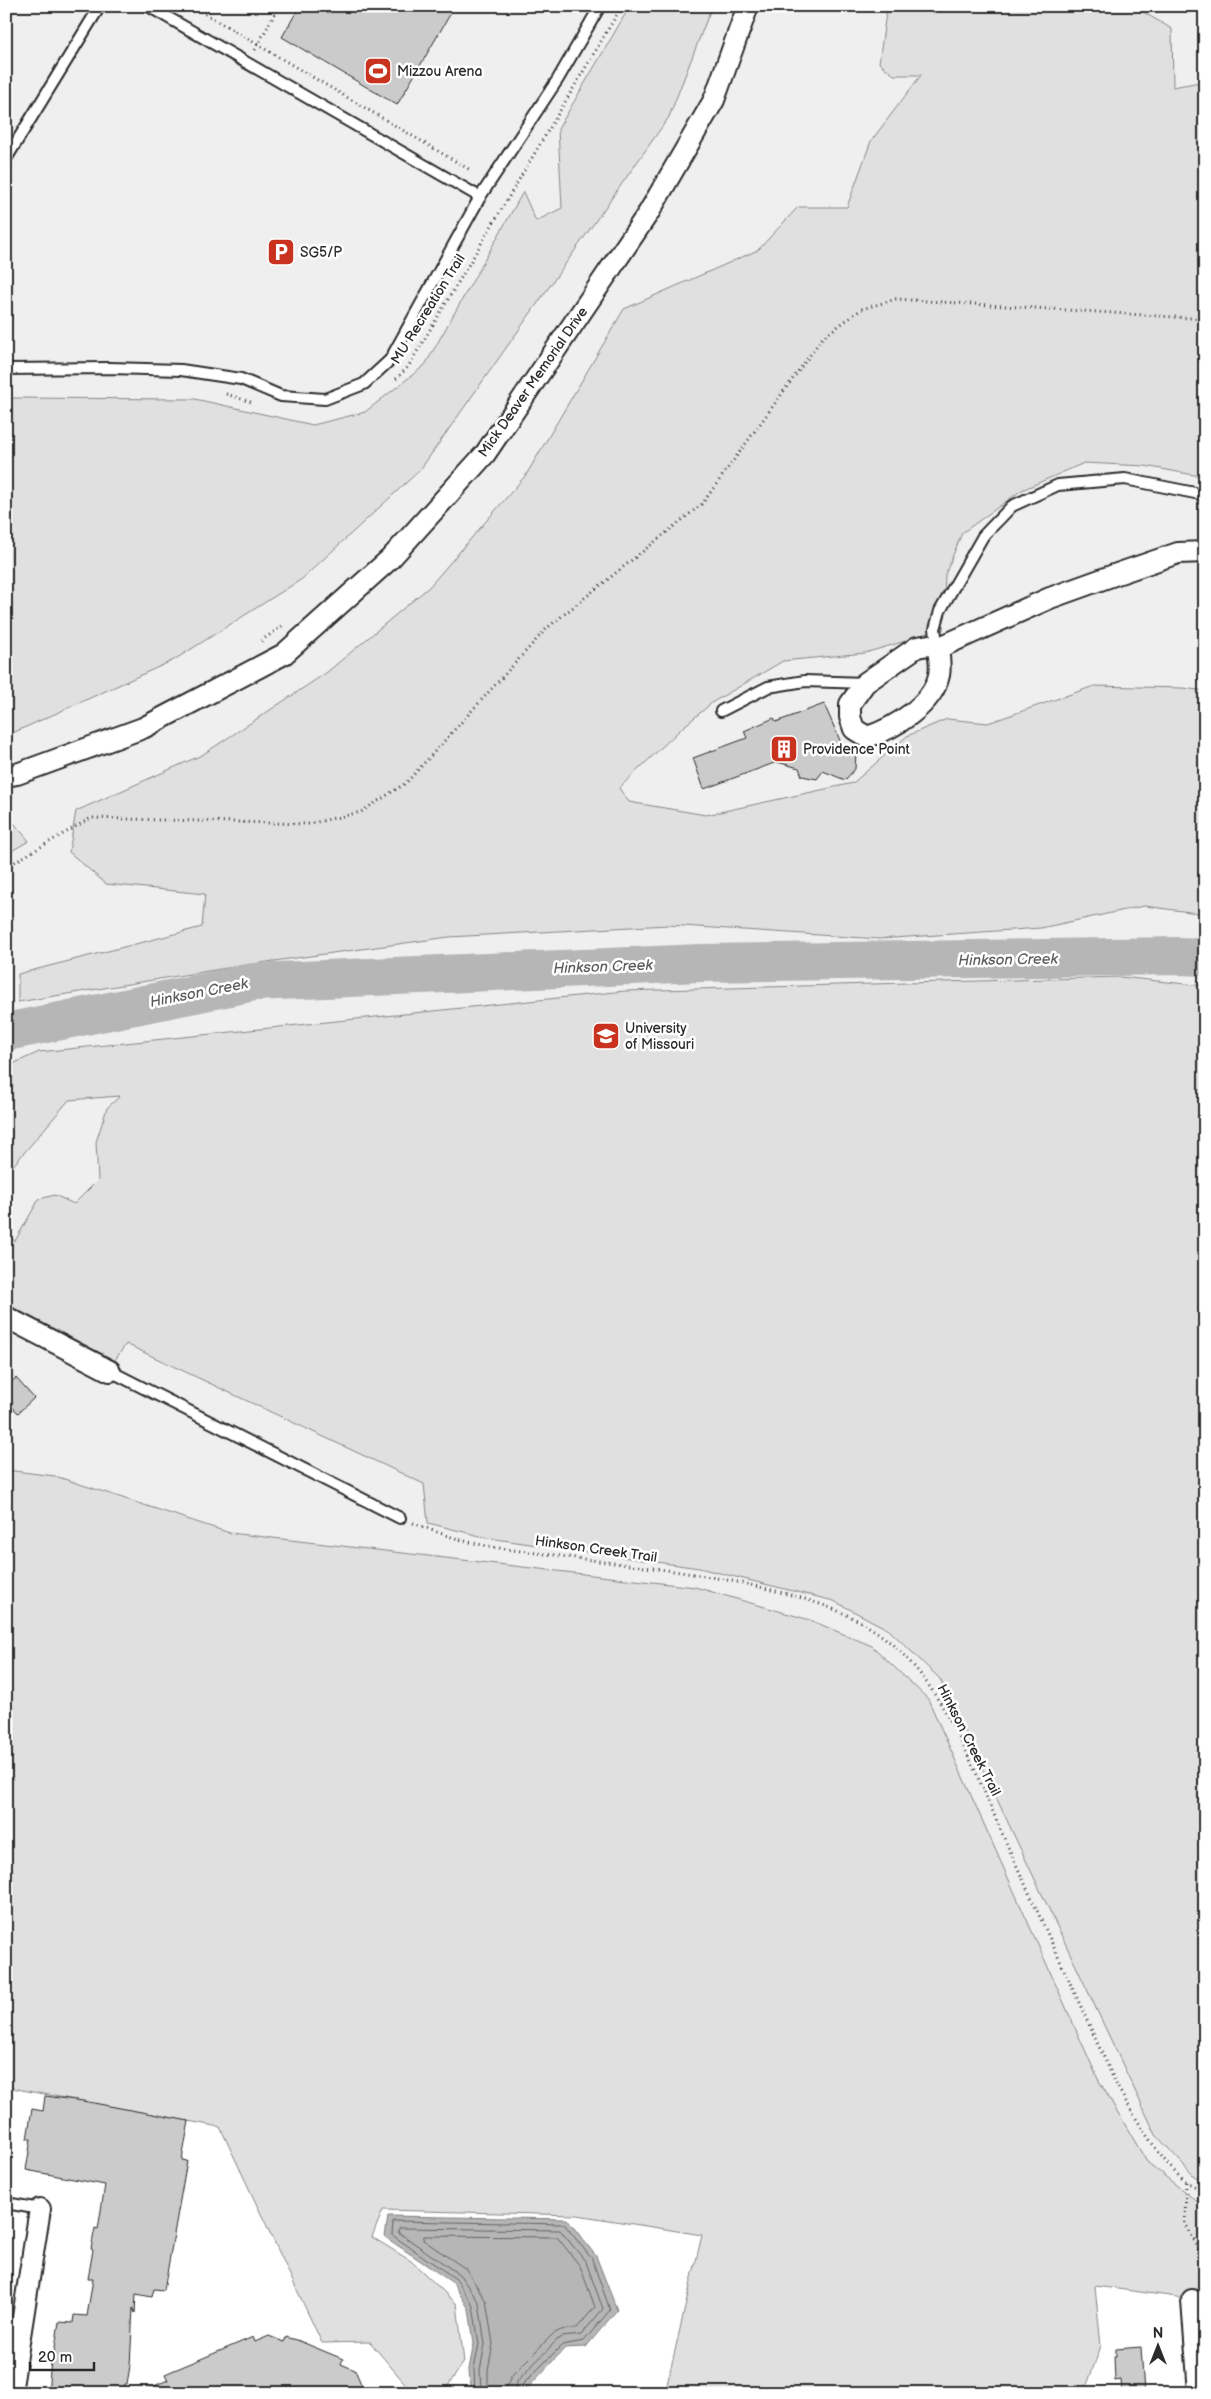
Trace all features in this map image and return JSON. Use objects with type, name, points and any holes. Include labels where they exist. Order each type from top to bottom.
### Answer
[{"type":"street","name":"Mick Deaver Memorial Drive","points":[[6,776],[17,774],[143,728],[284,654],[390,559],[485,454],[650,212],[714,100],[748,6]]},
{"type":"street","points":[[938,648],[939,676],[916,710],[885,731],[867,737],[854,729],[850,717],[850,704],[865,683],[917,646],[929,645],[938,648],[1050,598],[1178,552],[1205,552]]},
{"type":"street","points":[[6,1317],[110,1371]]},
{"type":"street","points":[[11,2393],[40,2209]]},
{"type":"street","points":[[1192,2300],[1199,2393]]},
{"type":"lane","points":[[6,159],[100,6]]},
{"type":"lane","points":[[148,6],[480,196]]},
{"type":"lane","points":[[6,370],[110,368],[181,370],[241,379],[281,396],[325,399],[364,384],[390,360],[480,196],[558,79],[600,6]]},
{"type":"lane","points":[[938,648],[935,629],[940,611],[983,536],[1012,506],[1058,484],[1125,478],[1205,495]]},
{"type":"lane","points":[[721,711],[768,687],[805,681],[865,683]]},
{"type":"lane","points":[[110,1371],[400,1518]]},
{"type":"lane","points":[[6,2203],[40,2209]]},
{"type":"path","points":[[192,6],[472,171]]},
{"type":"path","points":[[247,63],[279,6]]},
{"type":"path","name":"MU Recreation Trail","points":[[392,383],[408,367],[622,6]]},
{"type":"path","points":[[6,867],[91,818],[308,824],[361,812],[406,783],[547,628],[702,504],[823,337],[862,309],[896,299],[1205,319]]},
{"type":"path","points":[[224,394],[256,404]]},
{"type":"path","points":[[260,642],[290,620]]},
{"type":"path","name":"Hinkson Creek Trail","points":[[400,1518],[456,1538],[499,1548],[696,1574],[745,1584],[803,1599],[831,1609],[858,1621],[885,1638],[910,1660],[931,1687],[966,1754],[1117,2086],[1165,2160],[1186,2182],[1205,2191]]},
{"type":"path","points":[[1186,2182],[1184,2224],[1205,2261]]},
{"type":"shaded area","name":"University of Missouri","points":[[6,6],[1205,6],[1205,2285],[6,2066]]},
{"type":"shaded area","points":[[630,6],[712,6],[669,117],[420,470],[302,579],[174,660],[6,736],[6,398],[195,399],[313,425],[365,412],[425,365],[523,192],[536,221],[562,208],[558,129]]},
{"type":"shaded area","points":[[887,6],[1133,6],[1172,29],[1173,87],[1205,81],[1205,477],[1145,466],[1084,463],[1022,490],[962,533],[945,575],[943,630],[865,653],[783,661],[713,702],[682,728],[619,788],[629,802],[706,815],[853,783],[907,736],[947,719],[988,723],[1094,686],[1183,688],[1205,691],[1205,914],[1144,906],[1041,928],[879,939],[668,925],[449,937],[245,965],[18,1002],[18,974],[202,927],[205,894],[106,884],[69,852],[76,811],[202,755],[326,673],[429,587],[526,475],[624,309],[758,250],[798,207],[847,207],[871,141],[921,75],[894,75],[879,63]]},
{"type":"shaded area","points":[[9,817],[29,841],[6,854],[6,818]]},
{"type":"shaded area","points":[[1120,977],[1205,986],[1205,2182],[1194,2176],[1156,2135],[940,1679],[889,1630],[834,1601],[699,1568],[488,1538],[428,1523],[424,1484],[126,1344],[111,1366],[6,1309],[6,1235],[15,1241],[39,1199],[55,1195],[74,1204],[98,1180],[96,1142],[107,1108],[120,1096],[69,1100],[6,1174],[6,1067],[39,1052],[625,991]]},
{"type":"shaded area","points":[[6,1470],[55,1476],[230,1533],[695,1587],[810,1620],[872,1646],[928,1699],[1098,2079],[1147,2162],[1195,2200],[1205,2204],[1205,2317],[1177,2297],[1095,2286],[1101,2346],[1087,2385],[1087,2393],[665,2393],[702,2235],[577,2215],[383,2210],[372,2237],[411,2261],[457,2304],[464,2362],[443,2393],[413,2393],[370,2342],[322,2343],[220,2127],[6,2087]]},
{"type":"water","points":[[388,2216],[567,2219],[596,2256],[617,2310],[586,2347],[565,2348],[523,2393],[470,2393],[469,2369],[474,2343],[469,2309],[453,2283],[385,2237]]},
{"type":"building","name":"Mizzou Arena","points":[[300,6],[455,6],[397,105],[282,37]]},
{"type":"building","name":"Providence Point","points":[[824,704],[842,745],[856,752],[855,769],[845,780],[823,771],[817,779],[802,776],[799,768],[777,762],[704,789],[693,758],[747,738],[744,731],[774,718],[776,722]]},
{"type":"building","points":[[16,1378],[34,1398],[18,1413],[6,1400],[6,1387]]},
{"type":"building","points":[[45,2096],[83,2101],[189,2121],[182,2160],[187,2161],[164,2290],[154,2289],[152,2297],[136,2294],[135,2313],[133,2308],[130,2366],[127,2384],[125,2384],[123,2393],[48,2393],[51,2360],[53,2360],[59,2322],[73,2323],[74,2315],[87,2316],[93,2279],[88,2279],[93,2250],[91,2249],[95,2228],[98,2229],[105,2185],[26,2170],[31,2139],[27,2139],[32,2109],[43,2111]]},
{"type":"building","points":[[269,2336],[284,2342],[286,2337],[297,2340],[343,2359],[341,2364],[355,2370],[365,2393],[138,2393],[168,2380],[165,2374],[253,2337],[255,2342]]},
{"type":"building","points":[[1141,2347],[1144,2393],[1122,2393],[1121,2380],[1115,2381],[1114,2356],[1116,2356],[1116,2349]]},
{"type":"waterway","name":"Hinkson Creek","points":[[6,1032],[254,982],[701,963],[1205,957]]},
{"type":"place","name":"Mizzou Arena","points":[[378,71]]},
{"type":"place","name":"SG5/P","points":[[281,252]]},
{"type":"place","name":"Providence Point","points":[[784,749]]},
{"type":"place","name":"University of Missouri","points":[[606,1036]]}]
